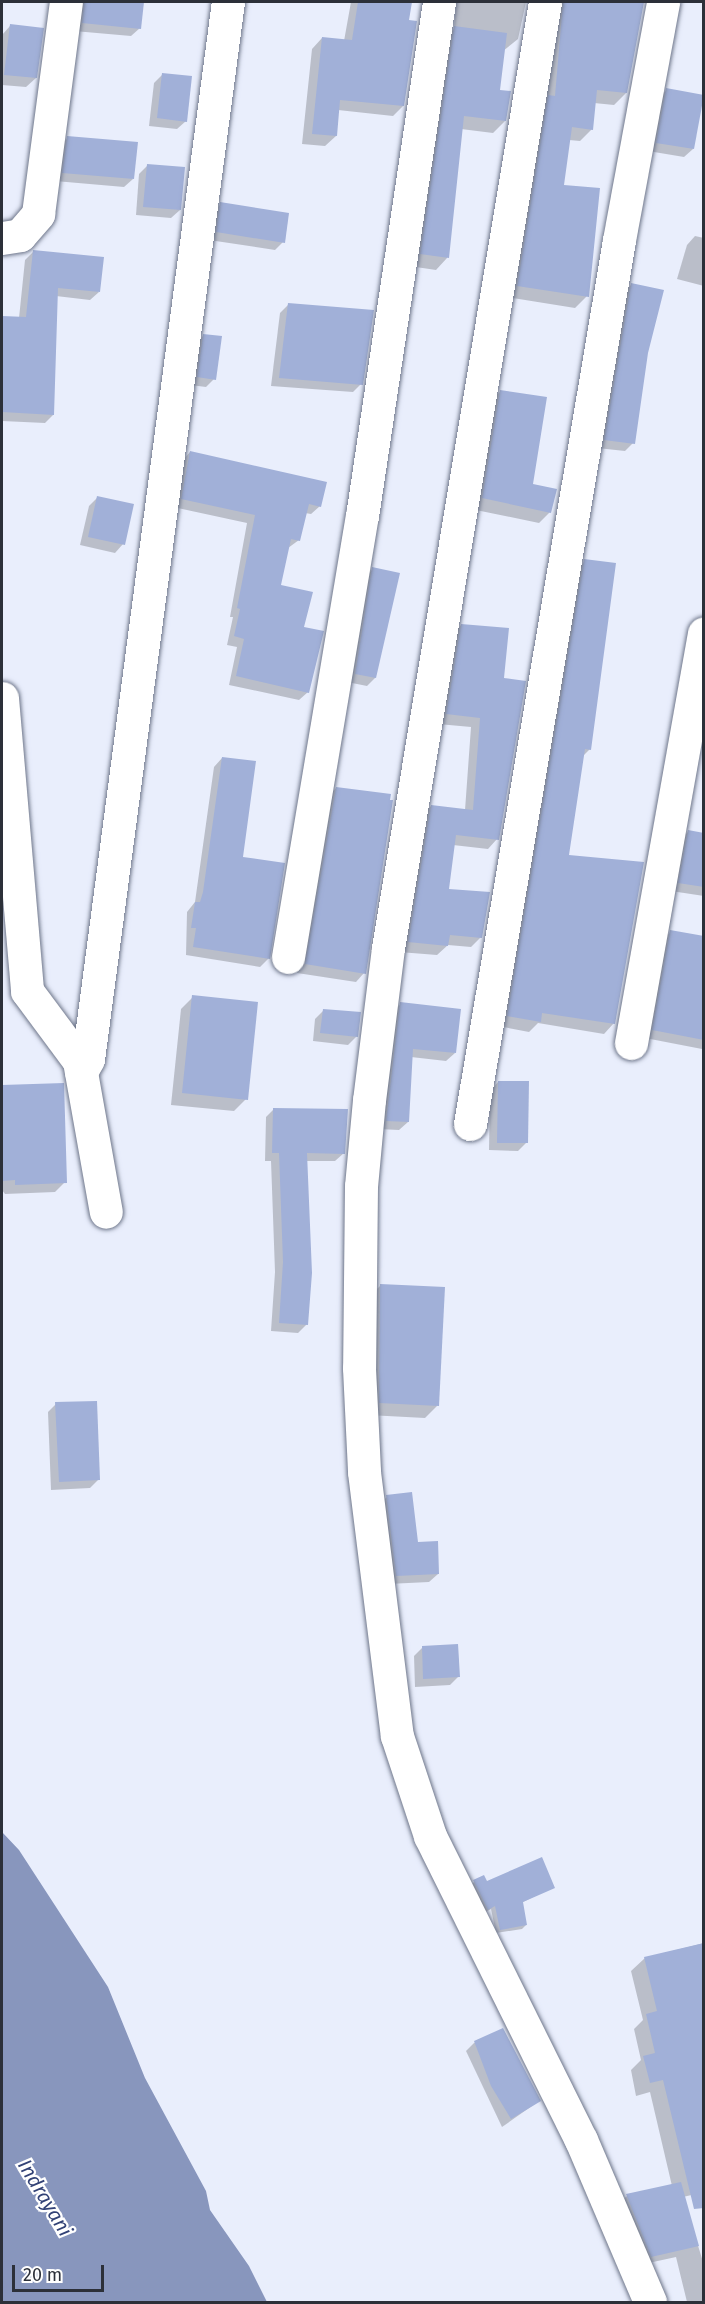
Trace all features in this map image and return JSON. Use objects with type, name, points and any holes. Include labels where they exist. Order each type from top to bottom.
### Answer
[{"type":"street","points":[[2,238],[20,235],[38,214],[66,2]]},
{"type":"street","points":[[81,1072],[88,1059],[92,1036],[228,2]]},
{"type":"street","points":[[288,957],[360,527],[439,2]]},
{"type":"street","points":[[545,2],[388,948],[361,1186],[359,1368],[364,1472],[397,1736],[430,1836],[581,2140],[650,2302]]},
{"type":"street","points":[[470,1124],[619,240],[663,2]]},
{"type":"street","points":[[631,1043],[704,633]]},
{"type":"street","points":[[2,698],[9,893],[27,991],[79,1061],[106,1212]]},
{"type":"water","name":"Indrayani","points":[[2,1832],[19,1850],[108,1987],[145,2078],[206,2191],[210,2210],[249,2266],[267,2302],[2,2302]]},
{"type":"building","points":[[84,2],[144,2],[141,29],[82,23]]},
{"type":"building","points":[[358,2],[412,2],[409,20],[417,21],[404,106],[340,100],[337,136],[312,134],[322,37],[352,40]]},
{"type":"building","points":[[563,2],[644,2],[627,93],[597,90],[593,130],[572,127],[564,185],[600,188],[589,297],[517,286],[548,95],[555,96]]},
{"type":"building","points":[[10,24],[44,28],[37,78],[4,75]]},
{"type":"building","points":[[454,26],[507,33],[500,90],[511,91],[506,121],[464,116],[449,258],[420,254]]},
{"type":"building","points":[[162,73],[192,76],[187,122],[157,118]]},
{"type":"building","points":[[666,88],[704,95],[694,149],[656,143]]},
{"type":"building","points":[[67,136],[138,142],[134,179],[62,173]]},
{"type":"building","points":[[147,164],[185,167],[181,210],[143,207]]},
{"type":"building","points":[[220,202],[289,213],[285,243],[216,232]]},
{"type":"building","points":[[33,250],[104,257],[100,292],[58,288],[54,415],[2,412],[2,316],[26,317]]},
{"type":"building","points":[[631,283],[664,290],[648,353],[635,444],[604,440]]},
{"type":"building","points":[[288,303],[374,310],[363,385],[279,378]]},
{"type":"building","points":[[203,334],[222,336],[216,380],[197,377]]},
{"type":"building","points":[[500,390],[547,397],[533,484],[557,489],[551,513],[482,498]]},
{"type":"building","points":[[190,451],[327,482],[321,507],[309,504],[300,541],[291,539],[281,585],[313,592],[304,627],[324,631],[309,693],[236,676],[244,639],[234,636],[240,609],[237,608],[255,515],[181,499]]},
{"type":"building","points":[[97,496],[134,504],[125,545],[88,537]]},
{"type":"building","points":[[584,559],[616,563],[591,750],[585,749],[569,855],[644,862],[615,1024],[542,1013],[541,1022],[507,1016]]},
{"type":"building","points":[[372,567],[400,573],[376,678],[355,674]]},
{"type":"building","points":[[461,624],[509,628],[504,678],[526,681],[499,840],[456,835],[449,889],[490,892],[482,938],[450,935],[448,946],[408,942],[431,805],[473,810],[480,718],[446,714]]},
{"type":"building","points":[[222,757],[256,761],[243,857],[285,863],[270,959],[193,947],[196,928],[191,928],[195,902],[200,902],[203,892]]},
{"type":"building","points":[[336,787],[391,794],[390,800],[393,800],[366,974],[305,964]]},
{"type":"building","points":[[688,830],[704,833],[704,887],[678,883]]},
{"type":"building","points":[[670,930],[704,936],[704,1040],[652,1030]]},
{"type":"building","points":[[192,995],[258,1002],[248,1100],[182,1093]]},
{"type":"building","points":[[400,1002],[461,1009],[456,1053],[413,1049],[409,1122],[386,1121]]},
{"type":"building","points":[[323,1009],[361,1012],[358,1037],[320,1033]]},
{"type":"building","points":[[498,1081],[529,1081],[528,1143],[497,1143]]},
{"type":"building","points":[[64,1083],[67,1183],[15,1185],[15,1180],[2,1181],[2,1085]]},
{"type":"building","points":[[273,1108],[348,1109],[345,1154],[307,1153],[312,1273],[308,1325],[279,1323],[283,1262],[279,1153],[272,1153]]},
{"type":"building","points":[[380,1284],[445,1287],[439,1406],[379,1403]]},
{"type":"building","points":[[97,1401],[100,1480],[59,1482],[55,1402]]},
{"type":"building","points":[[412,1492],[418,1542],[438,1541],[439,1574],[396,1576],[386,1495]]},
{"type":"building","points":[[458,1644],[460,1677],[423,1679],[422,1646]]},
{"type":"building","points":[[542,1857],[555,1888],[523,1902],[527,1925],[500,1930],[495,1906],[488,1910],[473,1880],[484,1875],[487,1881]]},
{"type":"building","points":[[704,1943],[704,2208],[694,2209],[663,2080],[650,2083],[643,2056],[655,2053],[646,2014],[657,2011],[644,1957]]},
{"type":"building","points":[[503,2028],[541,2101],[511,2119],[491,2086],[474,2041]]},
{"type":"building","points":[[681,2182],[699,2246],[651,2257],[626,2194]]}]
